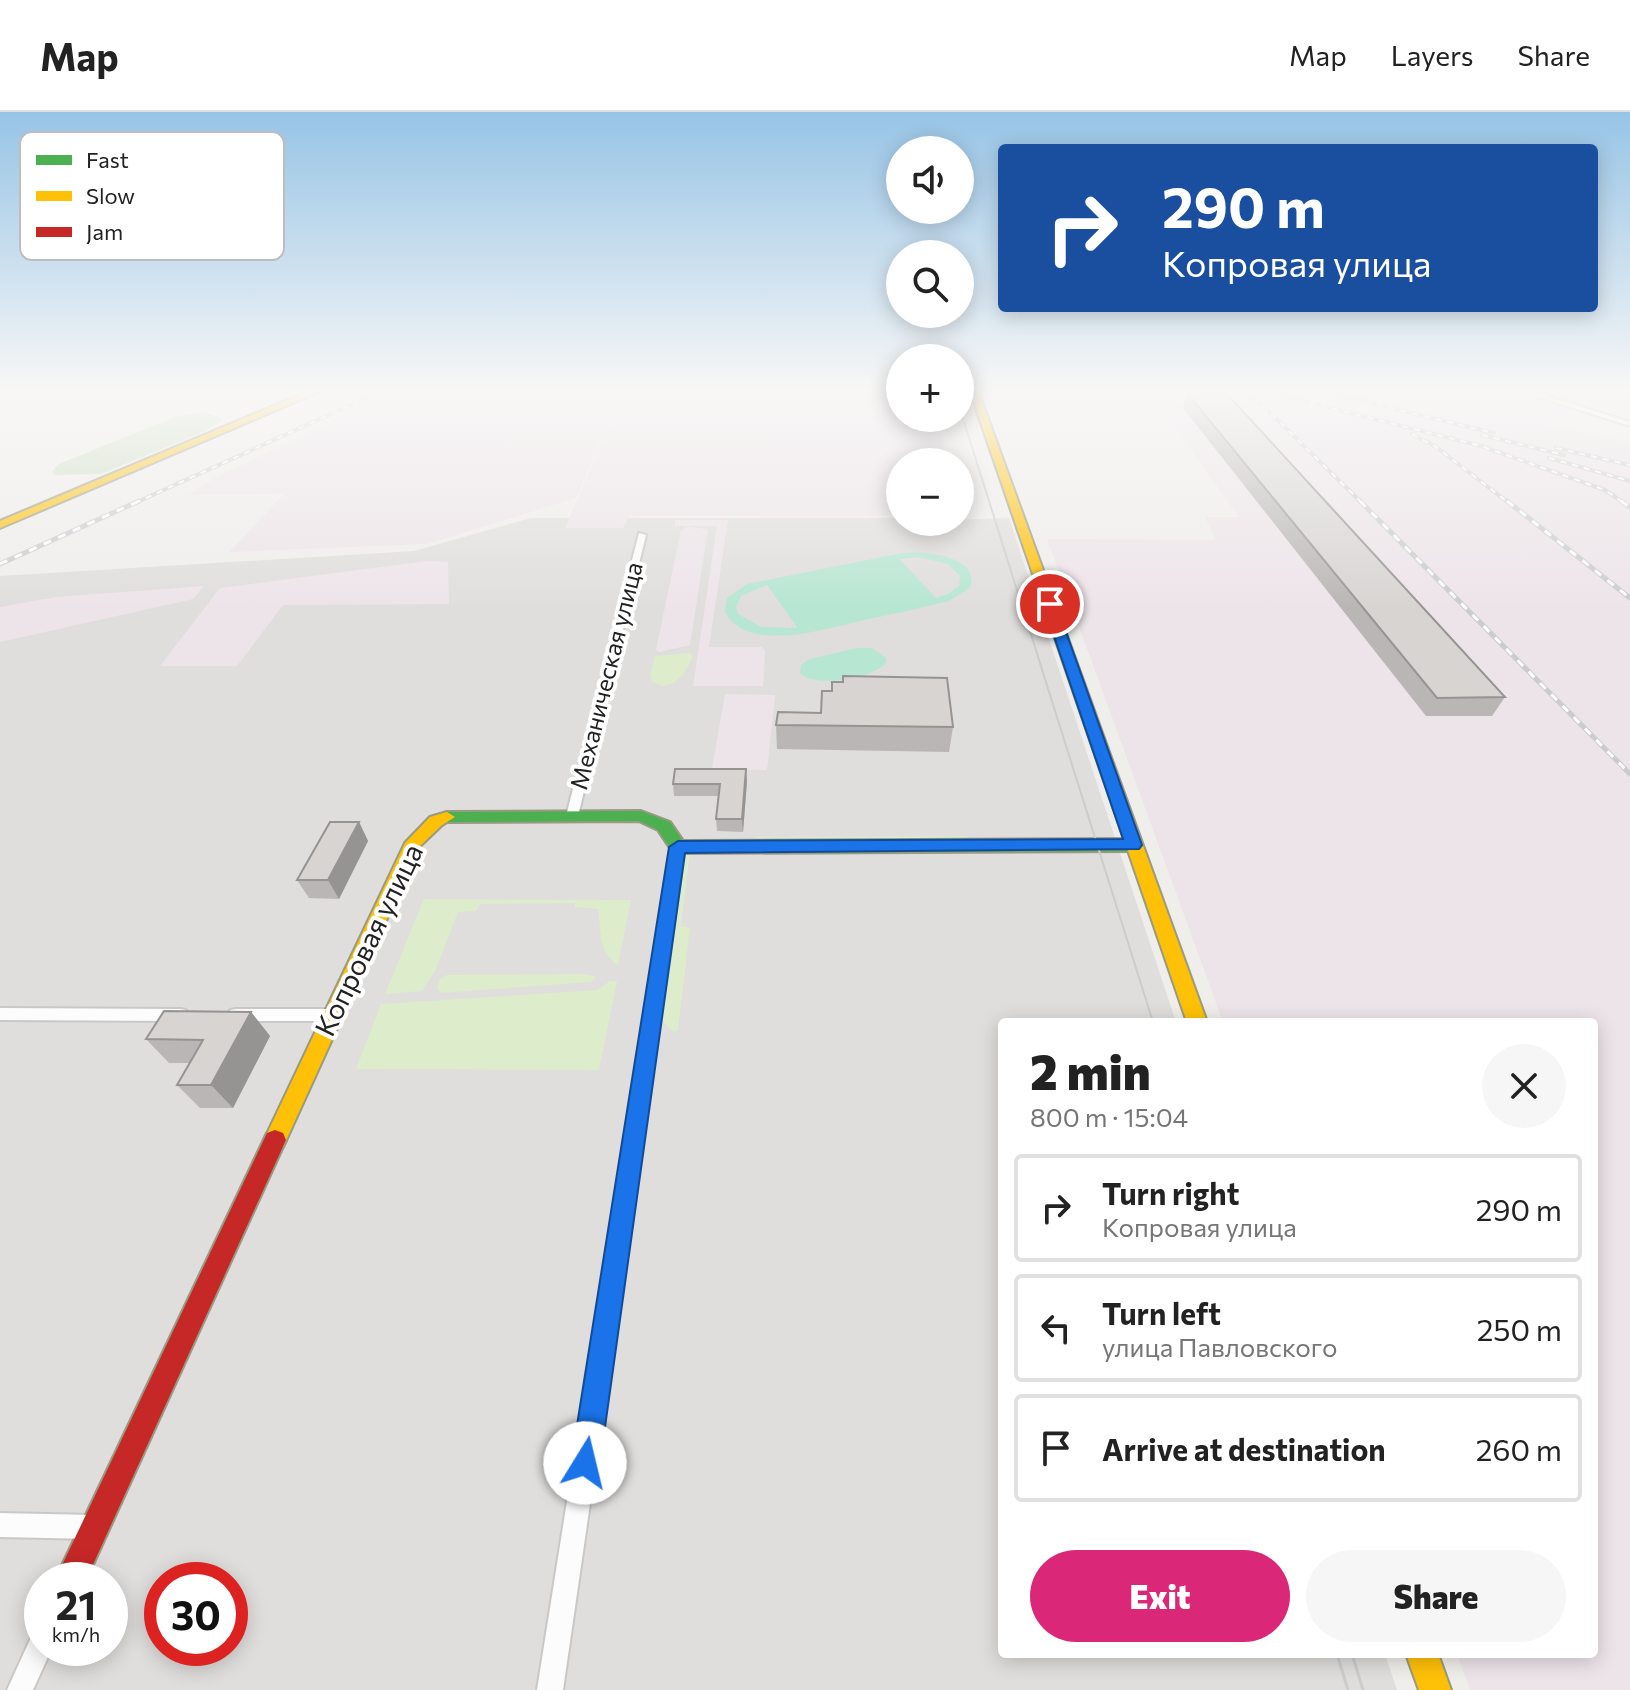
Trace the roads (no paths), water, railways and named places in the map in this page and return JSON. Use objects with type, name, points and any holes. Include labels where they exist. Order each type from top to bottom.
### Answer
[{"type":"street","points":[[0,518],[138,462]]},
{"type":"street","points":[[0,525],[148,462]]},
{"type":"street","points":[[999,462],[1196,1018]]},
{"type":"street","name":"Механическая улица","points":[[572,816],[642,535]]},
{"type":"street","name":"Копровая улица","points":[[78,1562],[413,843],[436,821],[450,816],[572,816],[651,819],[674,834],[678,847]]},
{"type":"street","points":[[550,1690],[678,847],[1133,845]]},
{"type":"street","points":[[0,1014],[193,1015]]},
{"type":"street","points":[[224,1015],[331,1015]]},
{"type":"street","points":[[0,1525],[94,1527]]},
{"type":"street","points":[[1423,1658],[1435,1690]]},
{"type":"street","points":[[20,1690],[31,1666]]},
{"type":"tram line","points":[[977,462],[1152,1018]]},
{"type":"tram line","points":[[1338,1658],[1348,1690]]},
{"type":"tram line","points":[[1353,1658],[1363,1690]]},
{"type":"railway","points":[[135,503],[226,462]]},
{"type":"railway","points":[[1320,462],[1361,502]]},
{"type":"railway","points":[[1455,462],[1509,503]]},
{"type":"railway","points":[[1525,462],[1605,490],[1624,503]]},
{"type":"railway","points":[[1562,462],[1630,481]]},
{"type":"railway","points":[[1615,462],[1630,465]]},
{"type":"railway","points":[[0,564],[139,501]]},
{"type":"railway","points":[[1507,501],[1630,598]]},
{"type":"railway","points":[[1361,502],[1630,774]]},
{"type":"railway","points":[[1624,503],[1630,507]]}]
